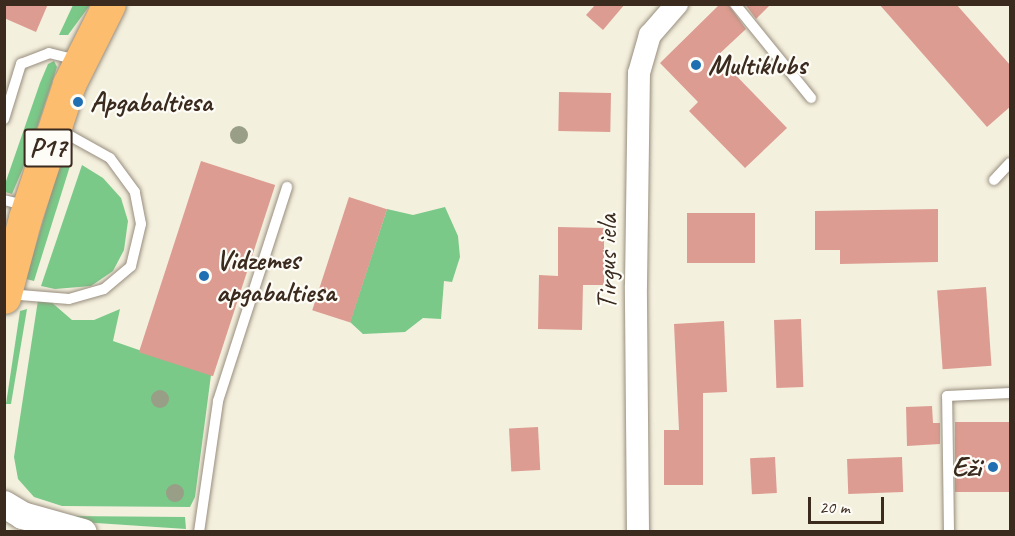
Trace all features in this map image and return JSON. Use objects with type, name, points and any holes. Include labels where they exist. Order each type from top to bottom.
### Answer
[{"type":"main road","name":"P17","points":[[5,296],[17,203],[55,127],[69,84],[109,4]]},
{"type":"street","name":"Tirgus iela","points":[[638,531],[636,286],[639,73],[650,35],[677,4]]},
{"type":"street","points":[[4,504],[22,515],[84,531]]},
{"type":"lane","points":[[735,4],[811,98]]},
{"type":"lane","points":[[4,119],[21,64],[49,53],[80,61]]},
{"type":"lane","points":[[5,296],[69,299],[104,290],[130,266],[141,224],[135,192],[110,158],[55,127]]},
{"type":"lane","points":[[994,180],[1011,164]]},
{"type":"lane","points":[[198,531],[218,401],[287,187]]},
{"type":"lane","points":[[949,531],[947,396],[1011,393]]},
{"type":"green space","points":[[73,5],[90,5],[68,35],[59,35]]},
{"type":"green space","points":[[54,61],[57,67],[26,161],[12,194],[5,192],[5,184],[40,83],[48,64]]},
{"type":"green space","points":[[60,163],[70,166],[34,281],[26,279]]},
{"type":"green space","points":[[82,165],[103,178],[121,198],[128,221],[124,250],[113,271],[91,286],[55,289],[41,286]]},
{"type":"green space","points":[[445,207],[458,236],[460,257],[452,282],[444,281],[441,319],[423,318],[405,332],[363,334],[350,322],[387,209],[413,215]]},
{"type":"green space","points":[[38,300],[50,301],[72,320],[94,320],[120,309],[113,341],[211,375],[195,497],[190,507],[62,506],[34,497],[18,479],[14,457]]},
{"type":"green space","points":[[27,309],[11,404],[6,404],[20,311]]},
{"type":"green space","points":[[67,516],[185,517],[186,529],[81,522]]},
{"type":"building","points":[[4,4],[48,4],[36,32],[4,18]]},
{"type":"building","points":[[596,4],[625,4],[603,30],[586,15]]},
{"type":"building","points":[[720,4],[728,4],[746,29],[717,56],[787,128],[745,168],[689,111],[698,102],[660,63]]},
{"type":"building","points":[[745,4],[771,4],[756,19]]},
{"type":"building","points":[[879,4],[956,4],[1011,66],[1011,106],[987,127]]},
{"type":"building","points":[[559,92],[611,93],[610,132],[558,131]]},
{"type":"building","name":"Vidzemes apgabaltiesa","points":[[201,161],[275,185],[213,376],[139,352]]},
{"type":"building","points":[[349,197],[387,209],[350,323],[312,310]]},
{"type":"building","points":[[938,209],[938,262],[840,264],[840,250],[815,250],[815,211]]},
{"type":"building","points":[[687,213],[755,213],[755,263],[687,263]]},
{"type":"building","points":[[558,227],[604,228],[604,285],[583,285],[582,330],[538,329],[539,275],[558,276]]},
{"type":"building","points":[[986,287],[992,366],[943,369],[937,290]]},
{"type":"building","points":[[801,319],[803,387],[776,388],[774,320]]},
{"type":"building","points":[[724,321],[727,392],[703,393],[703,485],[664,485],[664,430],[679,430],[674,324]]},
{"type":"building","points":[[932,406],[933,423],[940,423],[940,444],[907,446],[906,407]]},
{"type":"building","points":[[955,422],[1010,422],[1010,492],[955,492]]},
{"type":"building","points":[[538,427],[540,470],[511,471],[509,429]]},
{"type":"building","points":[[775,457],[777,493],[752,494],[750,458]]},
{"type":"building","points":[[902,457],[903,492],[848,494],[847,459]]},
{"type":"place","name":"Multiklubs","points":[[696,65]]},
{"type":"place","name":"Apgabaltiesa","points":[[78,102]]},
{"type":"place","name":"Vidzemes apgabaltiesa","points":[[204,276]]},
{"type":"place","name":"Eži","points":[[993,467]]}]
